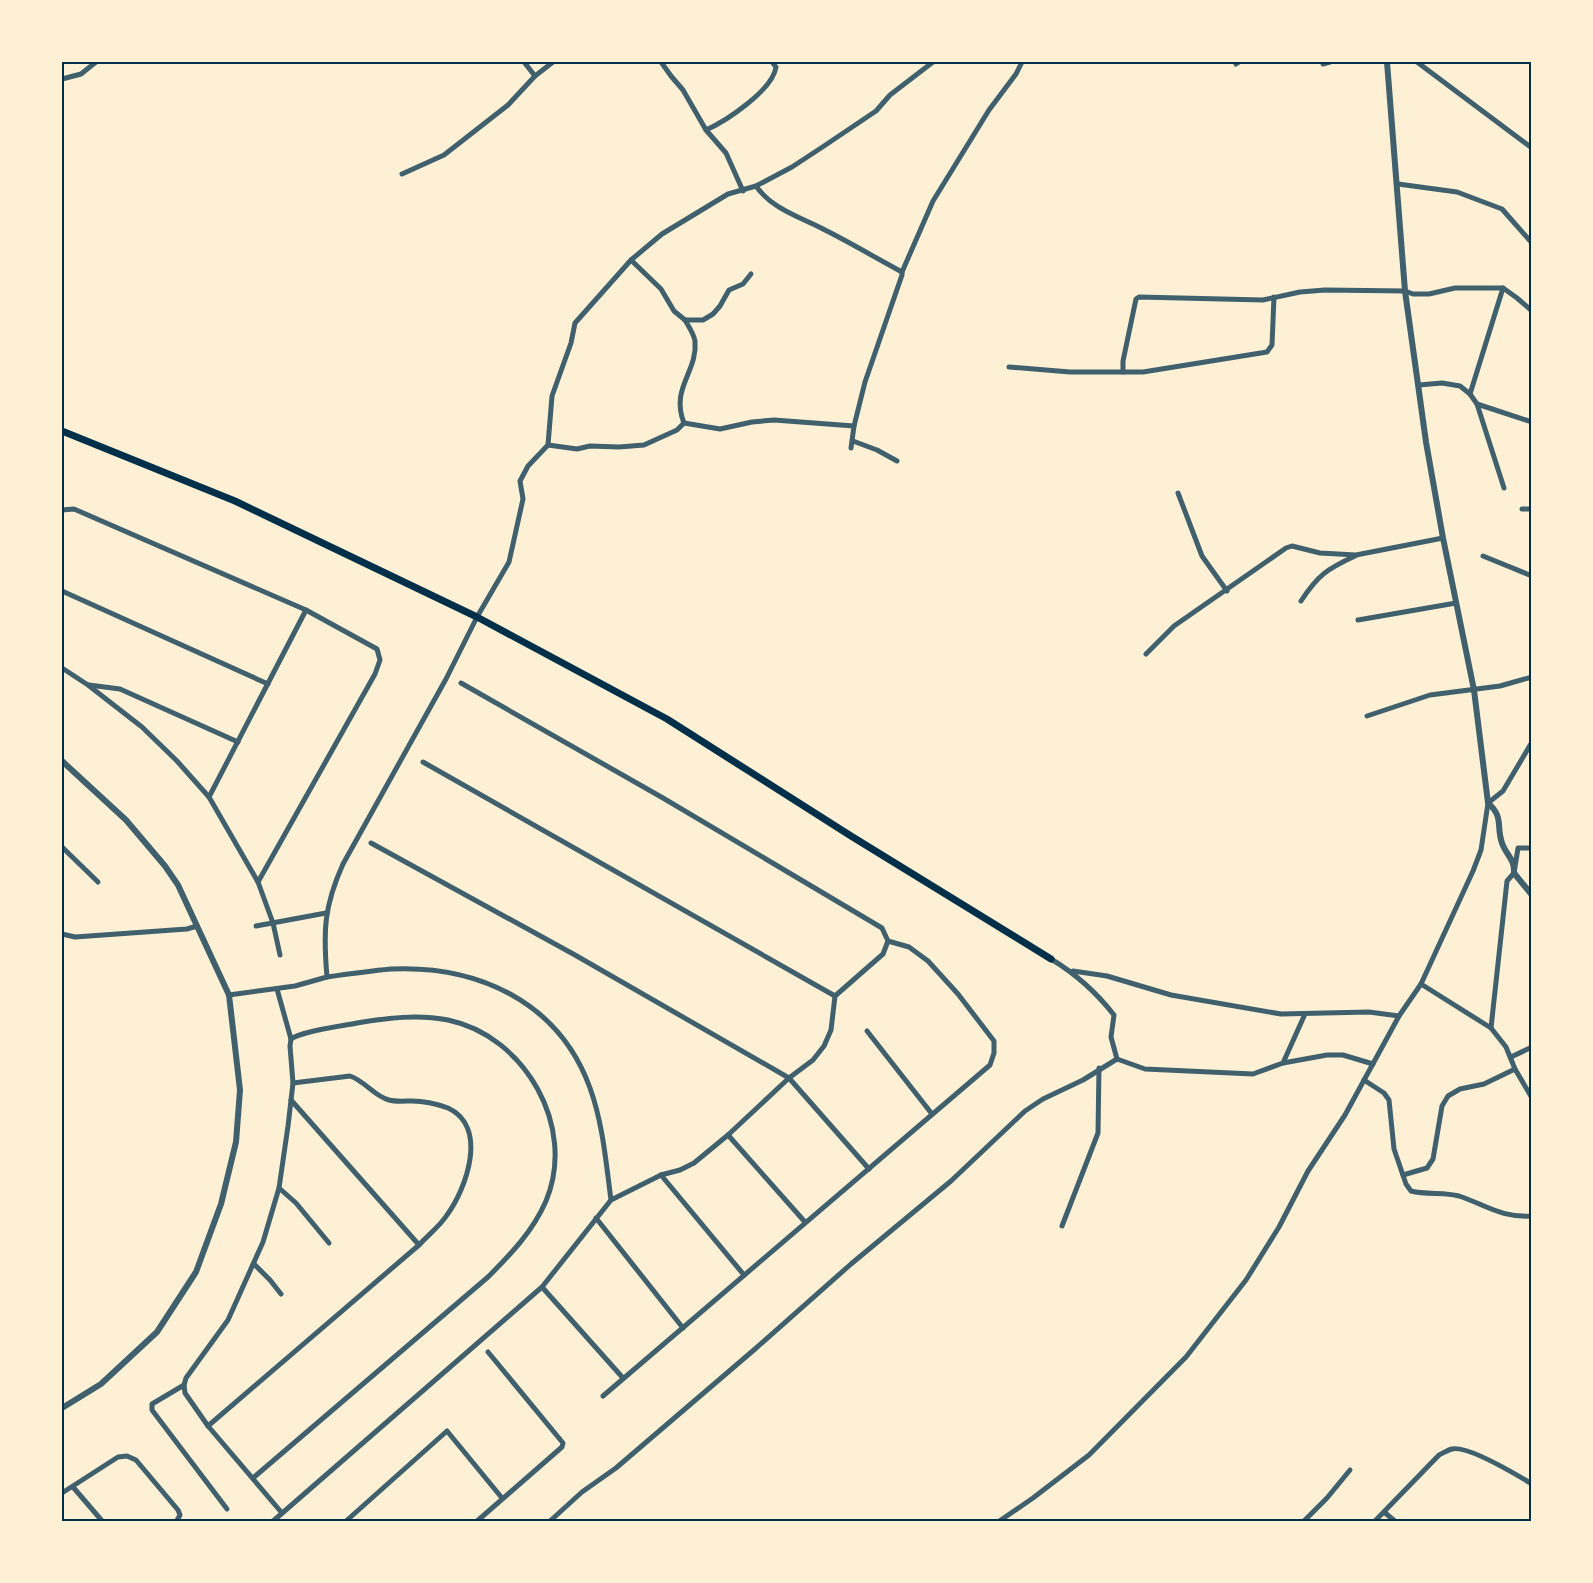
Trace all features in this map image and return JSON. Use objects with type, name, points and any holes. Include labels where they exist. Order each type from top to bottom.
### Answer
[{"type":"main road","points":[[62,431],[235,501],[477,617],[667,719],[1051,959]]},
{"type":"street","points":[[62,79],[81,75],[96,62]]},
{"type":"street","points":[[524,62],[535,76]]},
{"type":"street","points":[[402,174],[444,155],[508,105],[535,76],[553,62]]},
{"type":"street","points":[[661,62],[683,90],[706,130],[726,153],[743,191]]},
{"type":"street","points":[[706,130],[721,123],[756,96],[774,76],[776,68],[772,62]]},
{"type":"street","points":[[327,977],[324,946],[326,913],[332,888],[511,557],[523,499],[520,481],[524,472],[548,445],[552,396],[571,343],[575,323],[631,260],[671,229],[728,194],[756,186],[792,167],[876,111],[890,95],[933,62]]},
{"type":"street","points":[[851,448],[865,382],[902,272],[933,201],[985,116],[1016,74],[1022,62]]},
{"type":"street","points":[[1323,64],[1330,62]]},
{"type":"street","points":[[998,1521],[1033,1498],[1089,1455],[1186,1357],[1245,1280],[1279,1227],[1308,1171],[1343,1118],[1399,1016],[1421,984],[1465,892],[1481,850],[1488,804],[1474,690],[1426,442],[1405,291],[1387,62]]},
{"type":"street","points":[[1417,62],[1532,148]]},
{"type":"street","points":[[1398,184],[1457,192],[1502,209],[1532,243]]},
{"type":"street","points":[[756,186],[762,196],[786,212],[819,226],[902,272]]},
{"type":"street","points":[[631,260],[661,289],[674,311],[685,320],[694,335],[695,348],[691,366],[678,402],[684,423]]},
{"type":"street","points":[[685,320],[704,320],[713,314],[729,290],[743,284],[751,274]]},
{"type":"street","points":[[1123,372],[1123,361],[1136,299],[1139,297],[1263,300],[1325,290],[1405,291],[1413,294],[1429,294],[1455,288],[1503,288],[1532,311]]},
{"type":"street","points":[[1470,394],[1503,288]]},
{"type":"street","points":[[1009,367],[1070,372],[1143,372],[1267,352],[1272,345],[1274,297]]},
{"type":"street","points":[[1419,385],[1442,383],[1460,386],[1470,394],[1477,404],[1504,488]]},
{"type":"street","points":[[1477,404],[1532,422]]},
{"type":"street","points":[[684,423],[720,429],[774,420],[854,426]]},
{"type":"street","points":[[548,445],[574,448],[645,445],[677,430],[684,423]]},
{"type":"street","points":[[853,441],[897,461]]},
{"type":"street","points":[[1178,493],[1202,556],[1227,591]]},
{"type":"street","points":[[62,510],[74,508],[306,610],[368,642],[377,649],[380,660],[375,674],[258,882]]},
{"type":"street","points":[[1522,509],[1532,508]]},
{"type":"street","points":[[1301,601],[1316,579],[1334,565],[1356,555],[1443,538]]},
{"type":"street","points":[[1146,654],[1174,626],[1286,548],[1292,546],[1320,553],[1356,555]]},
{"type":"street","points":[[1483,556],[1532,576]]},
{"type":"street","points":[[62,591],[268,684]]},
{"type":"street","points":[[1358,620],[1456,603]]},
{"type":"street","points":[[209,797],[306,610]]},
{"type":"street","points":[[62,668],[142,727],[177,760],[209,797],[258,882],[273,923],[280,955]]},
{"type":"street","points":[[1367,717],[1430,695],[1500,686],[1532,677]]},
{"type":"street","points":[[272,1521],[542,1287],[611,1200],[661,1175],[694,1163],[728,1135],[789,1078],[813,1060],[824,1046],[831,1030],[835,996],[883,954],[888,941],[882,928],[663,798],[461,683]]},
{"type":"street","points":[[88,685],[120,689],[238,742]]},
{"type":"street","points":[[1488,804],[1503,792],[1532,742]]},
{"type":"street","points":[[62,761],[126,820],[178,885],[229,995],[240,1090],[236,1142],[221,1204],[196,1272],[157,1332],[101,1384],[62,1408]]},
{"type":"street","points":[[423,762],[835,996]]},
{"type":"street","points":[[1488,804],[1495,810],[1501,841],[1514,863],[1514,873],[1532,895]]},
{"type":"street","points":[[371,843],[575,955],[789,1078],[869,1169]]},
{"type":"street","points":[[62,847],[98,882]]},
{"type":"street","points":[[1491,1028],[1507,881],[1514,873],[1518,848],[1532,848]]},
{"type":"street","points":[[256,926],[326,913]]},
{"type":"street","points":[[62,934],[75,938],[187,929],[197,926]]},
{"type":"street","points":[[603,1396],[990,1065],[994,1053],[994,1041],[958,994],[928,961],[909,947],[888,941]]},
{"type":"street","points":[[1051,959],[1071,971],[1100,997],[1114,1015],[1111,1037],[1117,1059]]},
{"type":"street","points":[[229,995],[277,989],[327,977],[390,969],[442,972],[491,983],[509,991],[537,1010],[554,1027],[569,1047],[590,1089],[601,1131],[611,1200]]},
{"type":"street","points":[[1071,971],[1107,976],[1172,994],[1281,1014],[1326,1011],[1369,1012],[1399,1016]]},
{"type":"street","points":[[1421,984],[1491,1028],[1506,1047],[1515,1069],[1532,1098]]},
{"type":"street","points":[[277,989],[291,1039],[293,1083],[279,1188],[254,1264],[228,1320],[186,1378],[184,1385],[185,1393],[208,1426],[282,1513]]},
{"type":"street","points":[[1283,1063],[1305,1014]]},
{"type":"street","points":[[253,1478],[488,1277],[512,1253],[533,1226],[546,1201],[553,1171],[552,1127],[539,1088],[513,1056],[482,1032],[450,1020],[413,1016],[348,1025],[299,1035],[291,1039]]},
{"type":"street","points":[[867,1031],[932,1114]]},
{"type":"street","points":[[1511,1057],[1532,1047]]},
{"type":"street","points":[[549,1521],[582,1492],[616,1468],[850,1264],[951,1181],[1025,1111],[1043,1099],[1083,1080],[1099,1068],[1117,1059],[1145,1069],[1252,1074],[1283,1063],[1327,1055],[1343,1055],[1373,1064]]},
{"type":"street","points":[[1062,1226],[1098,1133],[1099,1068]]},
{"type":"street","points":[[1403,1175],[1426,1168],[1433,1159],[1442,1106],[1448,1096],[1460,1089],[1484,1084],[1515,1069]]},
{"type":"street","points":[[208,1426],[419,1245],[447,1216],[461,1192],[467,1175],[469,1132],[460,1116],[451,1109],[427,1102],[390,1101],[350,1076],[293,1083]]},
{"type":"street","points":[[1364,1080],[1384,1093],[1389,1100],[1394,1149],[1406,1184],[1412,1191],[1457,1196],[1497,1213],[1518,1217],[1532,1216]]},
{"type":"street","points":[[291,1099],[419,1245]]},
{"type":"street","points":[[728,1135],[805,1222]]},
{"type":"street","points":[[661,1175],[744,1275]]},
{"type":"street","points":[[279,1188],[296,1203],[329,1243]]},
{"type":"street","points":[[596,1218],[683,1328]]},
{"type":"street","points":[[254,1264],[281,1294]]},
{"type":"street","points":[[542,1287],[623,1378]]},
{"type":"street","points":[[476,1521],[562,1447],[563,1443],[488,1352]]},
{"type":"street","points":[[184,1385],[152,1404],[152,1410],[227,1509]]},
{"type":"street","points":[[345,1521],[447,1431],[502,1498]]},
{"type":"street","points":[[1374,1521],[1439,1455],[1453,1449],[1465,1450],[1509,1470],[1532,1484]]},
{"type":"street","points":[[62,1493],[118,1457],[127,1456],[136,1460],[178,1510],[180,1515],[176,1521]]},
{"type":"street","points":[[1303,1521],[1327,1498],[1350,1470]]},
{"type":"street","points":[[73,1488],[103,1521]]},
{"type":"street","points":[[1384,1512],[1396,1521]]}]
